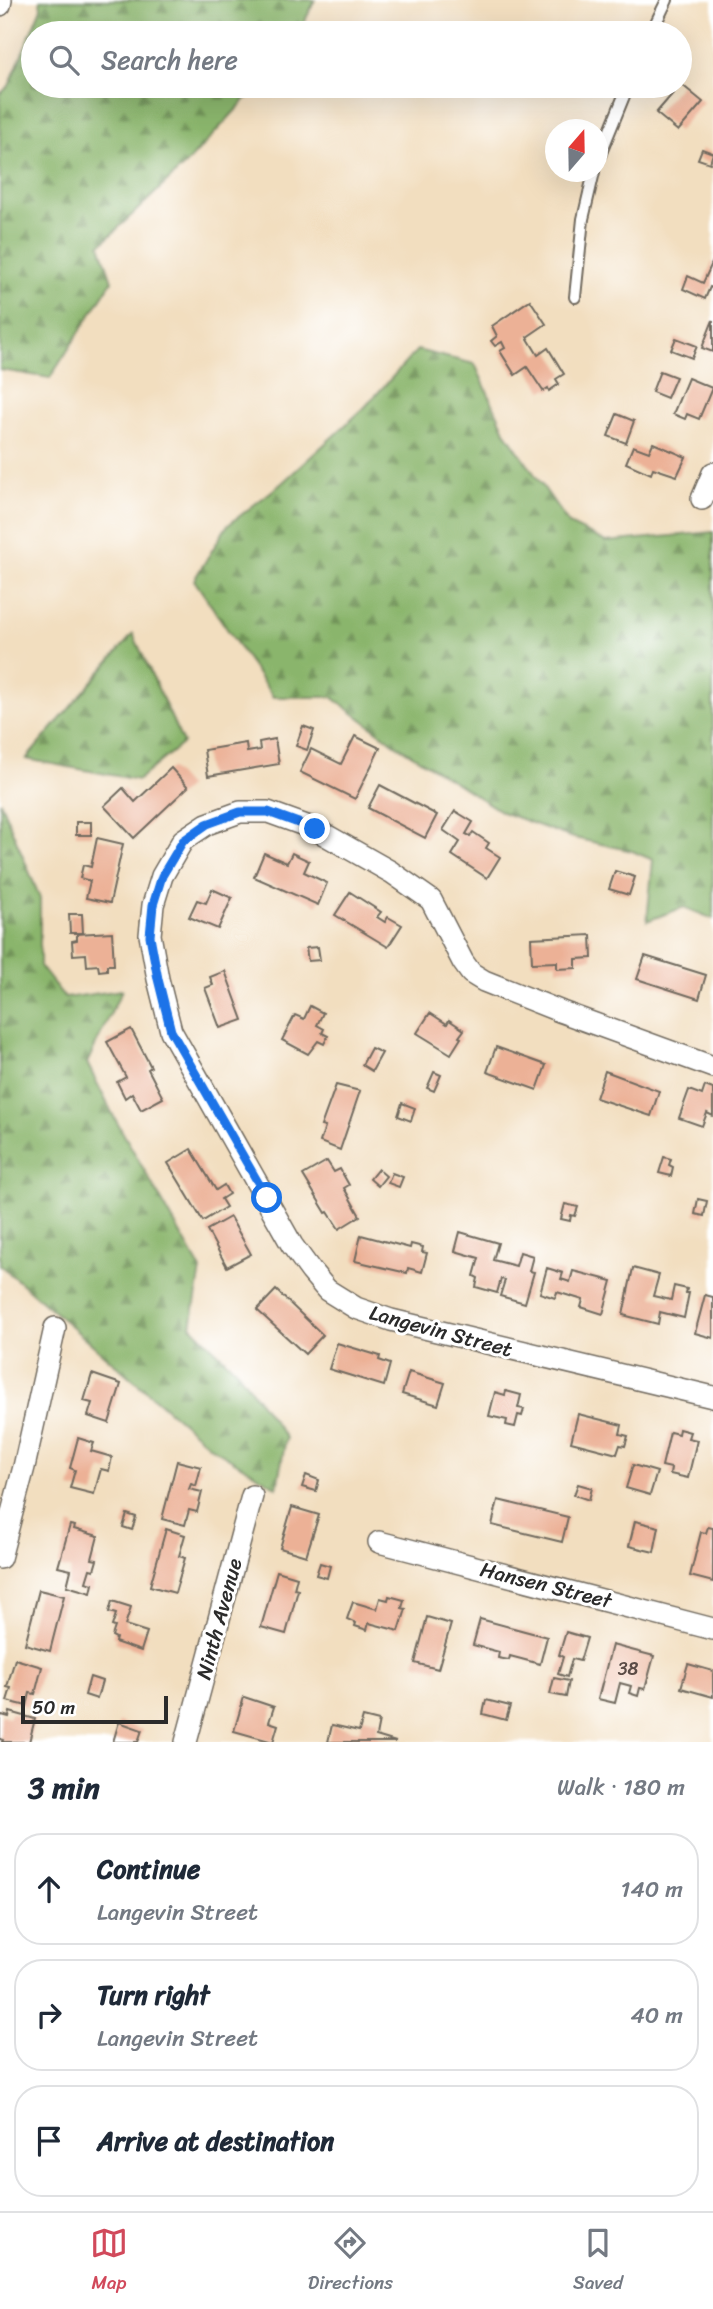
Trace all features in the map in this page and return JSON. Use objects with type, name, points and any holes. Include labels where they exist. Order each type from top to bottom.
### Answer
[{"type":"street","points":[[0,5],[1,0]]},
{"type":"street","points":[[702,499],[713,473]]},
{"type":"street","name":"Langevin Street","points":[[713,1067],[484,981],[463,962],[431,900],[391,872],[315,829],[268,812],[240,812],[207,824],[183,841],[162,876],[153,905],[150,936],[171,1031],[292,1245],[327,1290],[356,1308],[391,1320],[713,1397]]},
{"type":"street","points":[[0,1558],[24,1467],[55,1328]]},
{"type":"street","name":"Ninth Avenue","points":[[186,1742],[252,1496]]},
{"type":"street","name":"Hansen Street","points":[[379,1542],[713,1629]]},
{"type":"lane","points":[[657,21],[667,0]]},
{"type":"lane","points":[[608,134],[623,98]]},
{"type":"lane","points":[[575,298],[583,219],[592,182]]},
{"type":"green space","points":[[40,0],[315,0],[305,21],[36,21],[41,8]]},
{"type":"green space","points":[[21,57],[21,98],[247,98],[189,161],[100,245],[112,281],[50,378],[0,370],[0,94],[9,86]]},
{"type":"green space","points":[[417,350],[475,364],[506,433],[569,524],[606,542],[713,532],[713,919],[684,907],[647,921],[653,860],[632,851],[570,837],[502,812],[395,744],[332,697],[273,697],[194,580],[227,526],[282,483],[364,408]]},
{"type":"green space","points":[[133,634],[183,743],[138,780],[26,759]]},
{"type":"green space","points":[[0,801],[40,898],[40,966],[65,998],[122,990],[87,1063],[114,1117],[201,1270],[191,1326],[238,1372],[286,1438],[277,1487],[211,1447],[0,1265]]},
{"type":"building","points":[[692,93],[703,102],[678,131],[656,113],[669,98],[692,98]]},
{"type":"building","points":[[702,149],[713,153],[710,163],[698,159]]},
{"type":"building","points":[[713,261],[713,288],[710,287],[705,299],[683,289],[688,276],[703,283]]},
{"type":"building","points":[[530,300],[546,324],[527,337],[538,355],[548,348],[564,374],[556,379],[559,384],[549,391],[548,388],[543,391],[527,367],[515,375],[500,351],[505,348],[502,342],[495,346],[491,341],[497,336],[492,326]]},
{"type":"building","points":[[713,320],[713,352],[702,348]]},
{"type":"building","points":[[676,338],[697,346],[692,358],[671,350]]},
{"type":"building","points":[[660,371],[676,377],[667,398],[652,392]]},
{"type":"building","points":[[688,378],[712,388],[699,419],[687,414],[685,419],[673,414]]},
{"type":"building","points":[[617,414],[634,421],[626,443],[608,436]]},
{"type":"building","points":[[653,443],[686,457],[677,476],[653,468],[651,474],[626,463],[633,446],[649,452]]},
{"type":"building","points":[[303,726],[314,730],[307,750],[296,746]]},
{"type":"building","points":[[355,736],[380,748],[355,799],[300,772],[311,749],[341,764]]},
{"type":"building","points":[[275,739],[279,764],[208,776],[204,750],[246,743],[247,752],[260,750],[259,742]]},
{"type":"building","points":[[171,768],[188,787],[134,838],[104,806],[123,788],[135,802]]},
{"type":"building","points":[[380,785],[437,815],[425,838],[368,808]]},
{"type":"building","points":[[455,811],[473,822],[466,834],[470,836],[473,832],[489,843],[486,848],[500,857],[487,878],[452,855],[460,842],[443,830]]},
{"type":"building","points":[[76,822],[91,822],[91,835],[76,835]]},
{"type":"building","points":[[97,838],[123,844],[110,903],[86,898],[90,881],[80,878],[83,865],[91,867]]},
{"type":"building","points":[[264,853],[287,863],[292,853],[309,861],[304,872],[327,883],[318,905],[254,877]]},
{"type":"building","points":[[615,871],[635,877],[629,895],[609,889]]},
{"type":"building","points":[[212,889],[232,898],[218,929],[189,917],[197,900],[206,903]]},
{"type":"building","points":[[350,892],[381,912],[377,917],[385,922],[388,917],[402,925],[388,947],[335,915]]},
{"type":"building","points":[[69,914],[82,914],[83,933],[70,933]]},
{"type":"building","points":[[112,932],[114,965],[107,965],[107,970],[99,971],[98,965],[87,966],[86,954],[73,955],[72,941],[77,940],[77,934]]},
{"type":"building","points":[[591,935],[592,958],[576,959],[576,968],[557,969],[557,962],[532,963],[531,938]]},
{"type":"building","points":[[318,947],[320,960],[308,961],[306,948]]},
{"type":"building","points":[[645,956],[706,975],[699,999],[637,979]]},
{"type":"building","points":[[225,971],[243,1020],[220,1028],[205,988],[213,985],[210,977]]},
{"type":"building","points":[[310,1006],[323,1013],[317,1025],[324,1029],[322,1033],[328,1036],[324,1044],[318,1041],[308,1054],[282,1040],[295,1015],[304,1019]]},
{"type":"building","points":[[430,1013],[447,1024],[449,1020],[464,1030],[451,1054],[417,1033]]},
{"type":"building","points":[[131,1029],[151,1067],[148,1069],[163,1098],[141,1110],[132,1093],[125,1098],[117,1082],[126,1077],[107,1042]]},
{"type":"building","points":[[496,1047],[546,1065],[537,1090],[487,1072]]},
{"type":"building","points":[[371,1048],[382,1053],[372,1071],[362,1065]]},
{"type":"building","points":[[605,1071],[659,1091],[651,1116],[596,1098]]},
{"type":"building","points":[[434,1072],[441,1075],[434,1091],[427,1088]]},
{"type":"building","points":[[336,1085],[360,1091],[340,1150],[320,1142],[325,1127],[321,1126]]},
{"type":"building","points":[[705,1086],[713,1089],[713,1116],[707,1113],[702,1126],[679,1118],[689,1090],[702,1095]]},
{"type":"building","points":[[402,1103],[415,1108],[411,1121],[398,1116]]},
{"type":"building","points":[[191,1149],[216,1190],[224,1185],[229,1194],[221,1199],[226,1207],[203,1221],[168,1163]]},
{"type":"building","points":[[664,1157],[671,1159],[671,1176],[659,1173]]},
{"type":"building","points":[[327,1161],[334,1172],[340,1169],[349,1185],[344,1188],[360,1216],[339,1229],[303,1175]]},
{"type":"building","points":[[378,1169],[386,1176],[378,1186],[370,1179]]},
{"type":"building","points":[[392,1173],[403,1177],[399,1187],[388,1183]]},
{"type":"building","points":[[698,1199],[707,1201],[704,1216],[695,1214]]},
{"type":"building","points":[[565,1204],[578,1207],[575,1216],[571,1215],[570,1221],[561,1219]]},
{"type":"building","points":[[230,1217],[251,1254],[227,1267],[207,1230]]},
{"type":"building","points":[[460,1232],[498,1243],[493,1260],[516,1266],[520,1252],[533,1256],[529,1271],[534,1272],[525,1303],[500,1296],[505,1280],[501,1279],[497,1293],[476,1287],[478,1278],[474,1276],[479,1258],[455,1251]]},
{"type":"building","points":[[361,1235],[410,1248],[411,1244],[423,1247],[422,1252],[427,1253],[422,1272],[408,1268],[407,1273],[355,1261]]},
{"type":"building","points":[[547,1268],[563,1273],[561,1279],[570,1282],[573,1271],[612,1281],[603,1314],[581,1307],[583,1300],[557,1292],[555,1298],[540,1293]]},
{"type":"building","points":[[633,1268],[659,1275],[653,1296],[671,1300],[674,1286],[687,1289],[686,1293],[689,1293],[684,1318],[660,1312],[658,1324],[623,1315]]},
{"type":"building","points":[[276,1290],[323,1335],[305,1354],[257,1310]]},
{"type":"building","points":[[705,1295],[713,1297],[713,1338],[695,1333]]},
{"type":"building","points":[[337,1343],[380,1356],[379,1360],[390,1364],[384,1386],[329,1369]]},
{"type":"building","points":[[409,1372],[445,1383],[438,1405],[402,1394]]},
{"type":"building","points":[[92,1374],[121,1384],[109,1423],[88,1416],[92,1403],[84,1401]]},
{"type":"building","points":[[506,1391],[521,1395],[518,1408],[524,1409],[522,1416],[518,1415],[515,1427],[506,1425],[507,1420],[489,1416],[495,1392],[505,1395]]},
{"type":"building","points":[[578,1414],[622,1425],[620,1434],[628,1436],[625,1446],[620,1445],[617,1454],[571,1442]]},
{"type":"building","points":[[679,1429],[690,1432],[688,1438],[697,1440],[688,1478],[670,1474],[671,1468],[662,1466],[670,1432],[678,1434]]},
{"type":"building","points":[[78,1438],[94,1443],[91,1451],[112,1457],[109,1471],[101,1469],[94,1494],[70,1488],[75,1470],[70,1468]]},
{"type":"building","points":[[177,1461],[201,1467],[196,1486],[191,1484],[189,1489],[202,1492],[197,1512],[189,1510],[185,1525],[162,1519]]},
{"type":"building","points":[[633,1465],[657,1472],[650,1495],[626,1488]]},
{"type":"building","points":[[306,1475],[319,1480],[316,1491],[302,1487]]},
{"type":"building","points":[[578,1484],[592,1488],[589,1500],[574,1495]]},
{"type":"building","points":[[498,1500],[568,1517],[562,1542],[492,1525]]},
{"type":"building","points":[[292,1507],[319,1515],[306,1556],[280,1548]]},
{"type":"building","points":[[127,1514],[136,1517],[132,1530],[123,1527]]},
{"type":"building","points":[[635,1521],[659,1527],[654,1552],[629,1546]]},
{"type":"building","points":[[70,1525],[75,1526],[74,1529],[98,1536],[92,1559],[97,1560],[94,1570],[90,1569],[86,1582],[93,1584],[91,1593],[67,1586],[71,1570],[58,1567]]},
{"type":"building","points":[[708,1527],[713,1528],[713,1582],[690,1576],[701,1532],[706,1533]]},
{"type":"building","points":[[166,1529],[185,1535],[179,1556],[185,1558],[175,1593],[150,1586]]},
{"type":"building","points":[[320,1563],[330,1566],[327,1578],[316,1575]]},
{"type":"building","points":[[277,1571],[297,1577],[294,1589],[298,1590],[286,1634],[261,1627]]},
{"type":"building","points":[[39,1590],[64,1596],[50,1651],[25,1644]]},
{"type":"building","points":[[389,1596],[404,1600],[402,1608],[406,1609],[399,1631],[369,1623],[367,1630],[355,1626],[356,1623],[347,1619],[353,1602],[377,1609],[380,1598],[388,1600]]},
{"type":"building","points":[[112,1601],[131,1607],[125,1625],[147,1632],[141,1651],[115,1642],[116,1638],[112,1636],[115,1627],[112,1626],[116,1614],[109,1612]]},
{"type":"building","points":[[427,1617],[451,1624],[438,1669],[415,1663]]},
{"type":"building","points":[[480,1619],[547,1637],[540,1664],[510,1656],[509,1660],[498,1658],[499,1652],[473,1645]]},
{"type":"building","points":[[566,1632],[587,1638],[580,1661],[572,1659],[567,1677],[558,1674],[563,1657],[559,1655]]},
{"type":"building","points":[[612,1645],[654,1656],[645,1689],[640,1688],[638,1696],[629,1693],[631,1686],[620,1683],[615,1703],[598,1699]]},
{"type":"building","points":[[15,1659],[42,1667],[35,1694],[30,1693],[27,1706],[7,1701],[11,1688],[7,1687]]},
{"type":"building","points":[[688,1664],[713,1671],[713,1697],[681,1688]]},
{"type":"building","points":[[90,1677],[102,1681],[97,1699],[85,1695]]},
{"type":"building","points":[[554,1678],[569,1681],[566,1697],[550,1694]]},
{"type":"building","points":[[244,1697],[274,1707],[269,1722],[278,1725],[273,1742],[234,1731]]},
{"type":"building","points":[[486,1700],[510,1706],[506,1720],[483,1714]]},
{"type":"building","points":[[10,1712],[35,1719],[29,1742],[2,1742],[0,1739],[0,1718],[2,1715],[9,1717]]},
{"type":"building","points":[[363,1717],[379,1721],[376,1736],[396,1742],[328,1742],[332,1725],[359,1731]]},
{"type":"building","points":[[119,1722],[142,1730],[138,1742],[113,1742]]},
{"type":"route","points":[[267,1198],[171,1031],[150,936],[153,905],[162,876],[183,841],[207,824],[240,812],[268,812],[315,829]]}]
